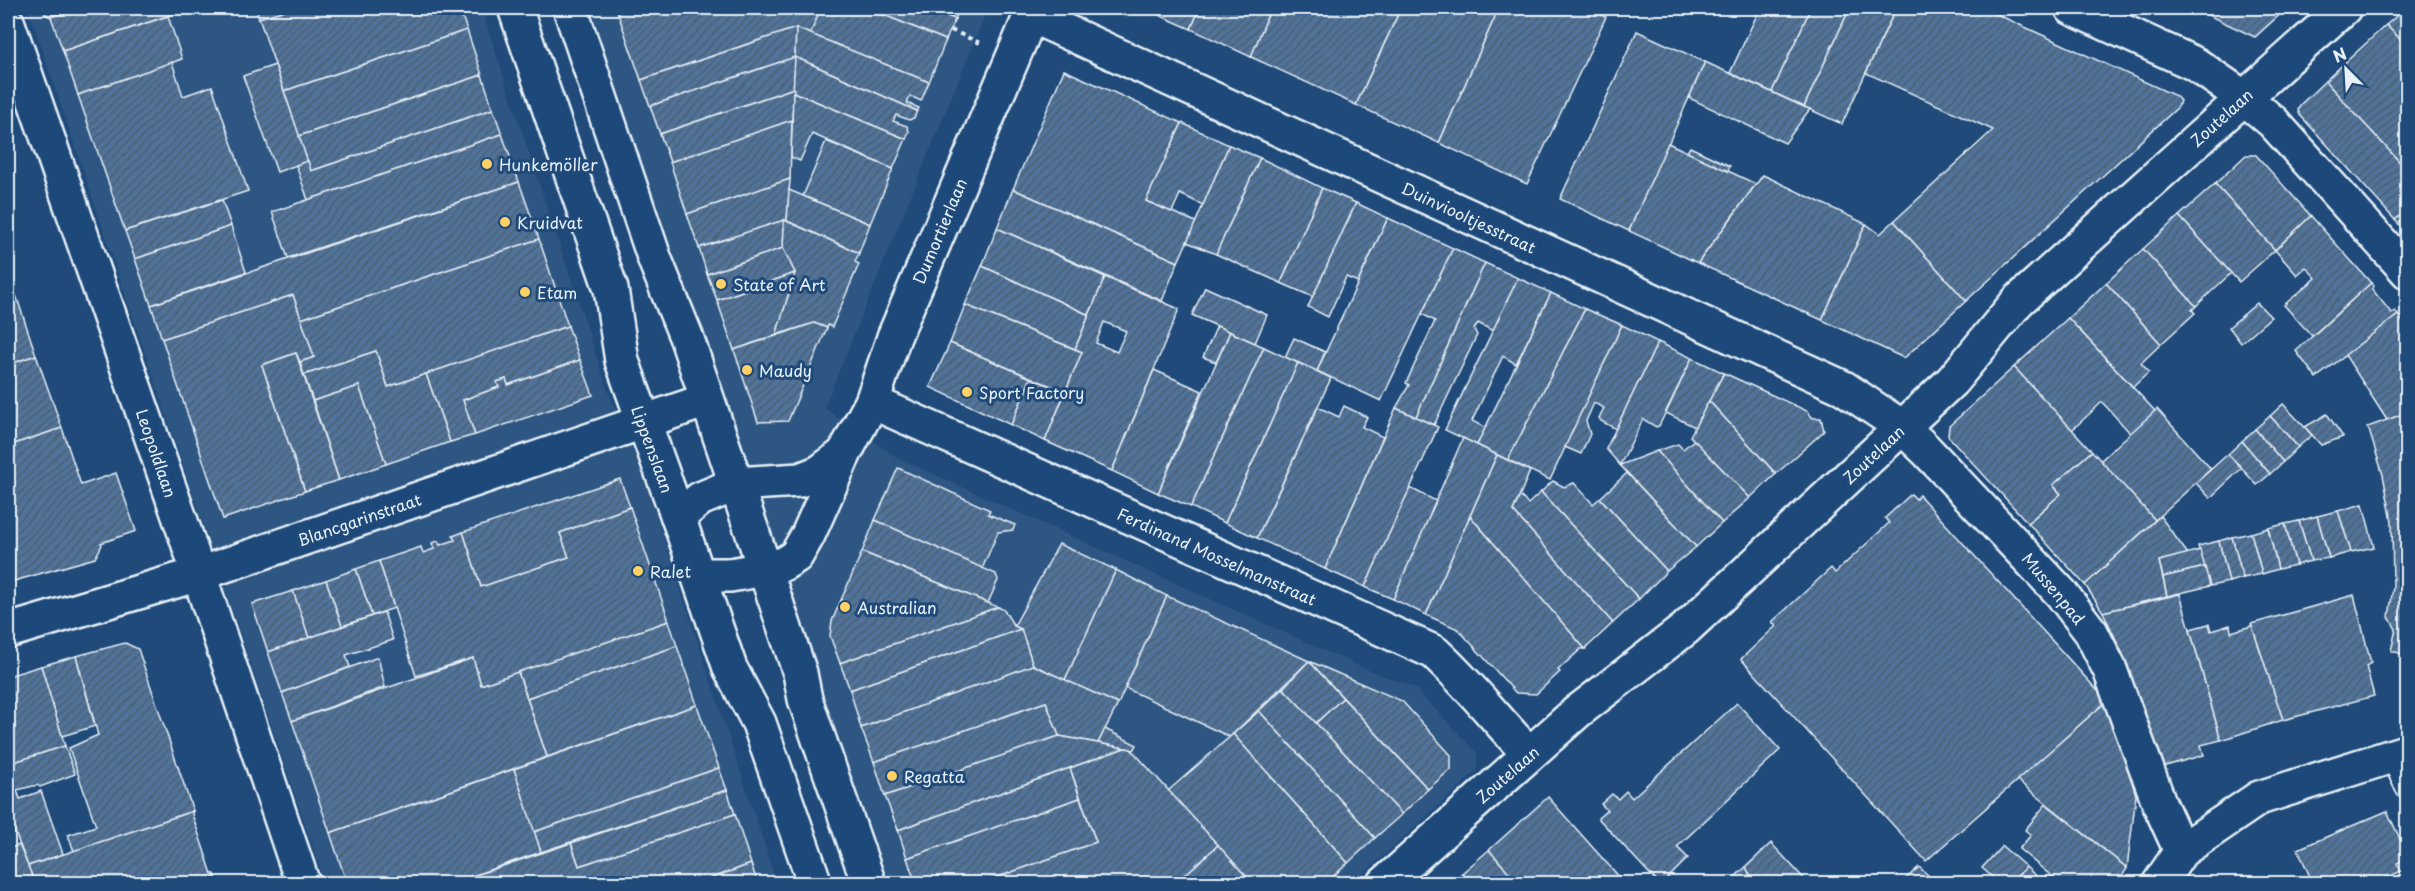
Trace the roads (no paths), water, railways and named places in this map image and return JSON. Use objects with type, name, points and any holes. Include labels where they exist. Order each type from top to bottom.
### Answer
[{"type":"street","name":"Lippenslaan","points":[[515,8],[610,289],[622,361],[730,668],[759,723],[815,884]]},
{"type":"street","points":[[570,8],[654,260],[687,339],[800,672],[805,699],[869,884]]},
{"type":"street","points":[[2072,8],[2195,64],[2243,98],[2273,122],[2408,272]]},
{"type":"street","name":"Zoutelaan","points":[[1384,884],[1577,711],[1684,628],[1952,381],[2018,301],[2344,8]]},
{"type":"street","name":"Dumortierlaan","points":[[698,575],[730,575],[765,570],[783,564],[796,556],[808,535],[844,454],[872,402],[899,326],[1011,58],[1033,12]]},
{"type":"street","name":"Duinviooltjesstraat","points":[[1033,12],[1844,388],[1902,427]]},
{"type":"street","name":"Leopoldlaan","points":[[8,24],[199,574],[303,884]]},
{"type":"street","name":"Blancgarinstraat","points":[[8,631],[199,574],[707,400]]},
{"type":"street","name":"Ferdinand Mosselmanstraat","points":[[872,402],[1434,652],[1455,670],[1493,716],[1529,754]]},
{"type":"street","name":"Mussenpad","points":[[1902,427],[2061,592],[2091,632],[2110,670],[2160,806],[2181,851]]},
{"type":"street","name":"Dumortierlaan","points":[[678,517],[700,499],[736,484],[800,480],[820,472],[844,454]]},
{"type":"street","points":[[2158,884],[2181,851],[2259,798],[2400,754]]},
{"type":"lane","points":[[2400,754],[2408,788]]},
{"type":"place","name":"Hunkemöller","points":[[487,164]]},
{"type":"place","name":"Kruidvat","points":[[505,222]]},
{"type":"place","name":"State of Art","points":[[721,284]]},
{"type":"place","name":"Etam","points":[[525,292]]},
{"type":"place","name":"Maudy","points":[[747,370]]},
{"type":"place","name":"Sport Factory","points":[[967,392]]},
{"type":"place","name":"Ralet","points":[[638,571]]},
{"type":"place","name":"Australian","points":[[845,607]]},
{"type":"place","name":"Regatta","points":[[892,776]]}]
